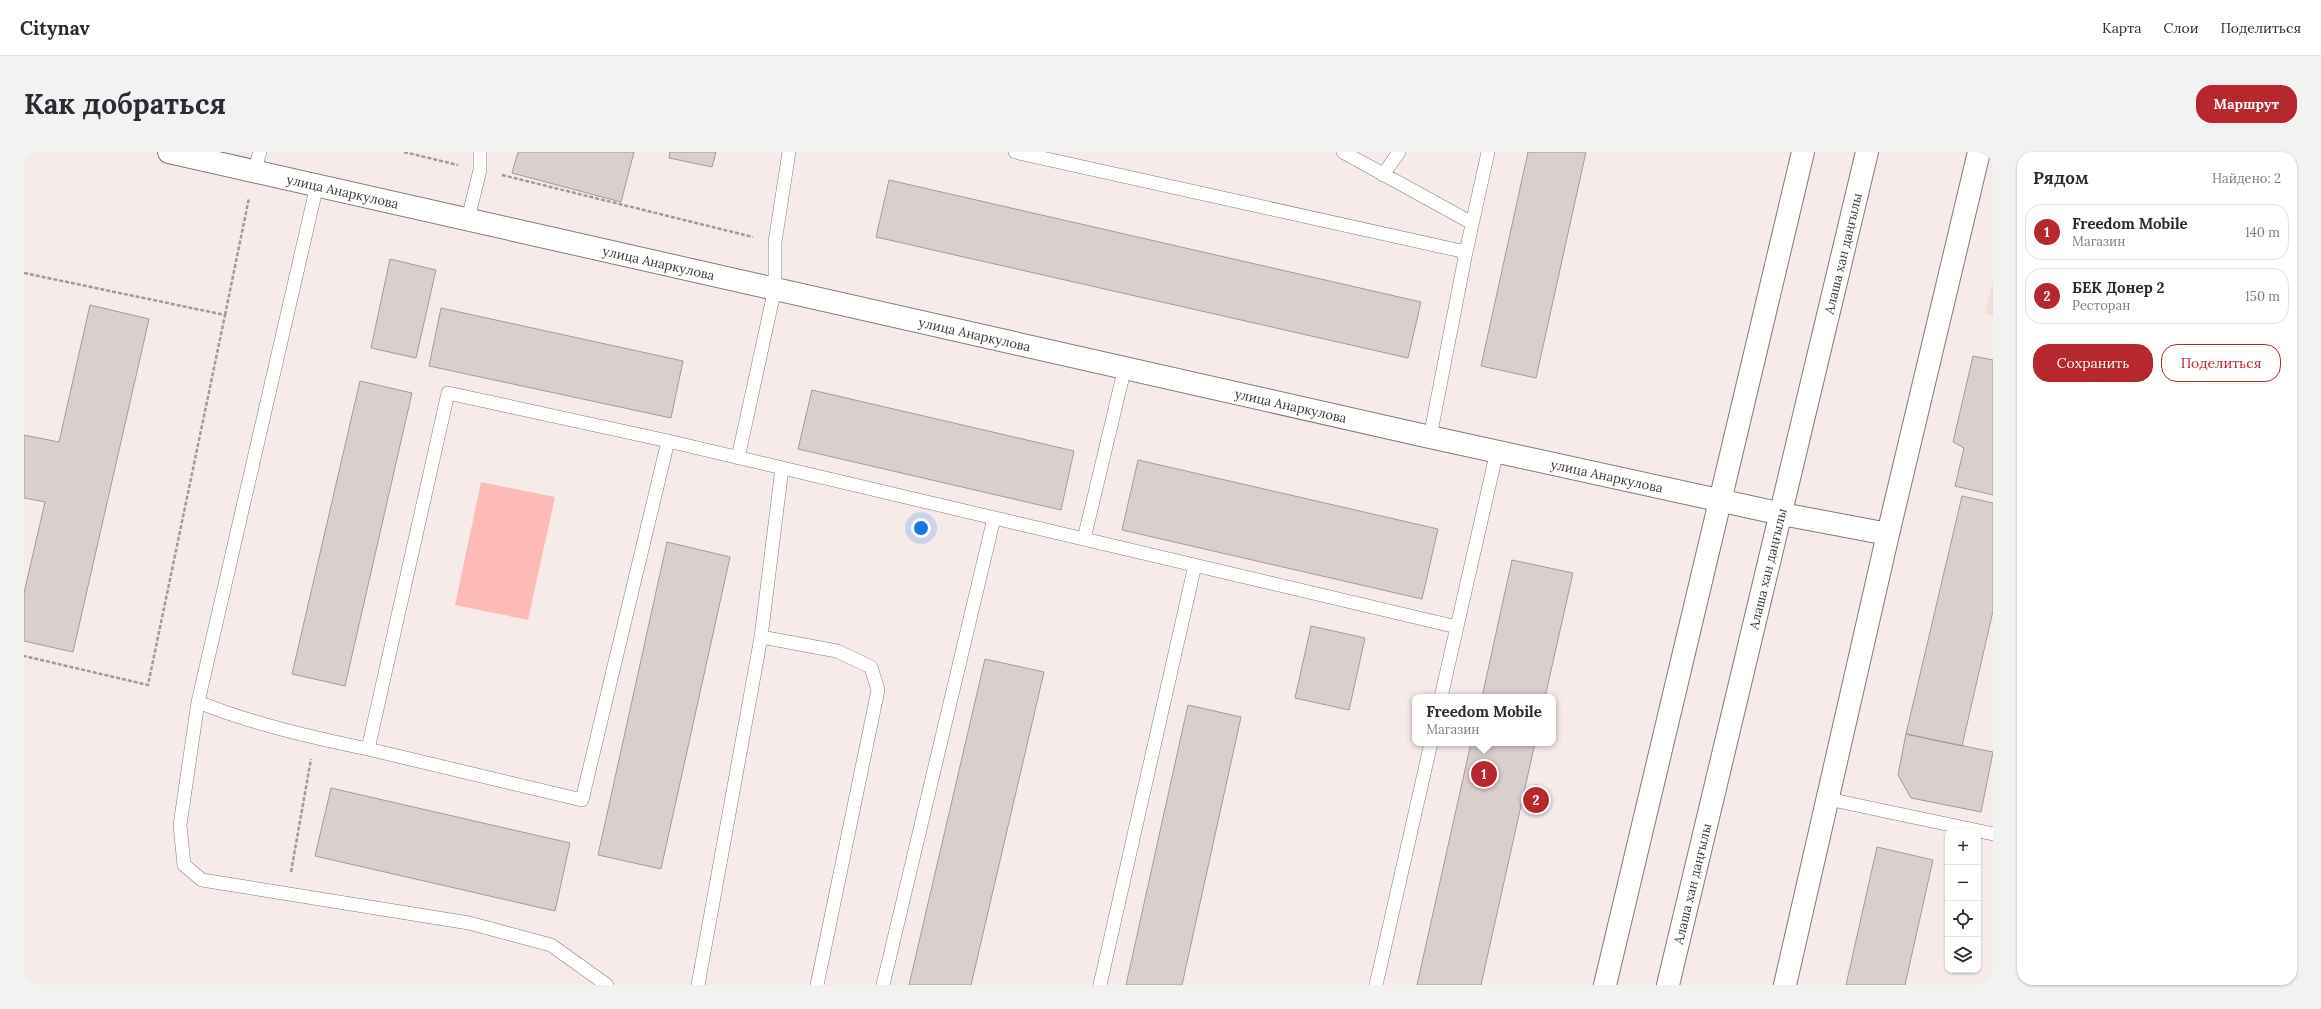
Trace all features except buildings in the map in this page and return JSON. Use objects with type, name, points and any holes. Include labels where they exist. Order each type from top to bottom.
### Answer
[{"type":"street","name":"улица Анаркулова","points":[[169,152],[257,161],[317,185],[1430,437],[1782,514],[1888,534]]},
{"type":"street","points":[[1605,985],[1803,152]]},
{"type":"street","name":"Алаша хан даңғылы","points":[[1668,985],[1782,514],[1867,152]]},
{"type":"street","points":[[1785,985],[1888,534],[1979,152]]},
{"type":"lane","points":[[468,219],[480,170],[480,152]]},
{"type":"lane","points":[[738,458],[775,288],[775,242],[788,152]]},
{"type":"lane","points":[[1015,152],[1466,252]]},
{"type":"lane","points":[[1343,152],[1472,223]]},
{"type":"lane","points":[[1383,175],[1399,152]]},
{"type":"lane","points":[[1430,437],[1466,252],[1488,152]]},
{"type":"lane","points":[[317,185],[198,702],[180,825],[184,865],[202,880],[469,923],[551,945],[607,985]]},
{"type":"lane","points":[[1084,539],[1124,367]]},
{"type":"lane","points":[[368,749],[448,393],[782,468],[1457,627]]},
{"type":"lane","points":[[198,702],[253,722],[315,738],[368,749],[582,800],[668,442]]},
{"type":"lane","points":[[1442,694],[1497,451]]},
{"type":"lane","points":[[698,985],[761,636],[782,468]]},
{"type":"lane","points":[[883,985],[994,518]]},
{"type":"lane","points":[[1100,985],[1195,565]]},
{"type":"lane","points":[[761,636],[837,651],[865,663],[872,667],[878,690],[817,985]]},
{"type":"lane","points":[[1376,985],[1430,746]]},
{"type":"lane","points":[[1828,799],[1993,834]]},
{"type":"path","points":[[404,152],[775,242]]},
{"type":"path","points":[[24,656],[148,685],[257,161]]},
{"type":"path","points":[[24,273],[225,315]]},
{"type":"path","points":[[288,894],[315,738]]},
{"type":"shaded area","points":[[1993,281],[1993,316],[1985,314]]},
{"type":"shaded area","points":[[481,482],[555,497],[528,620],[455,605]]},
{"type":"place","name":"Freedom Mobile","points":[[1484,774]]},
{"type":"place","name":"БЕК Донер 2","points":[[1536,800]]}]
